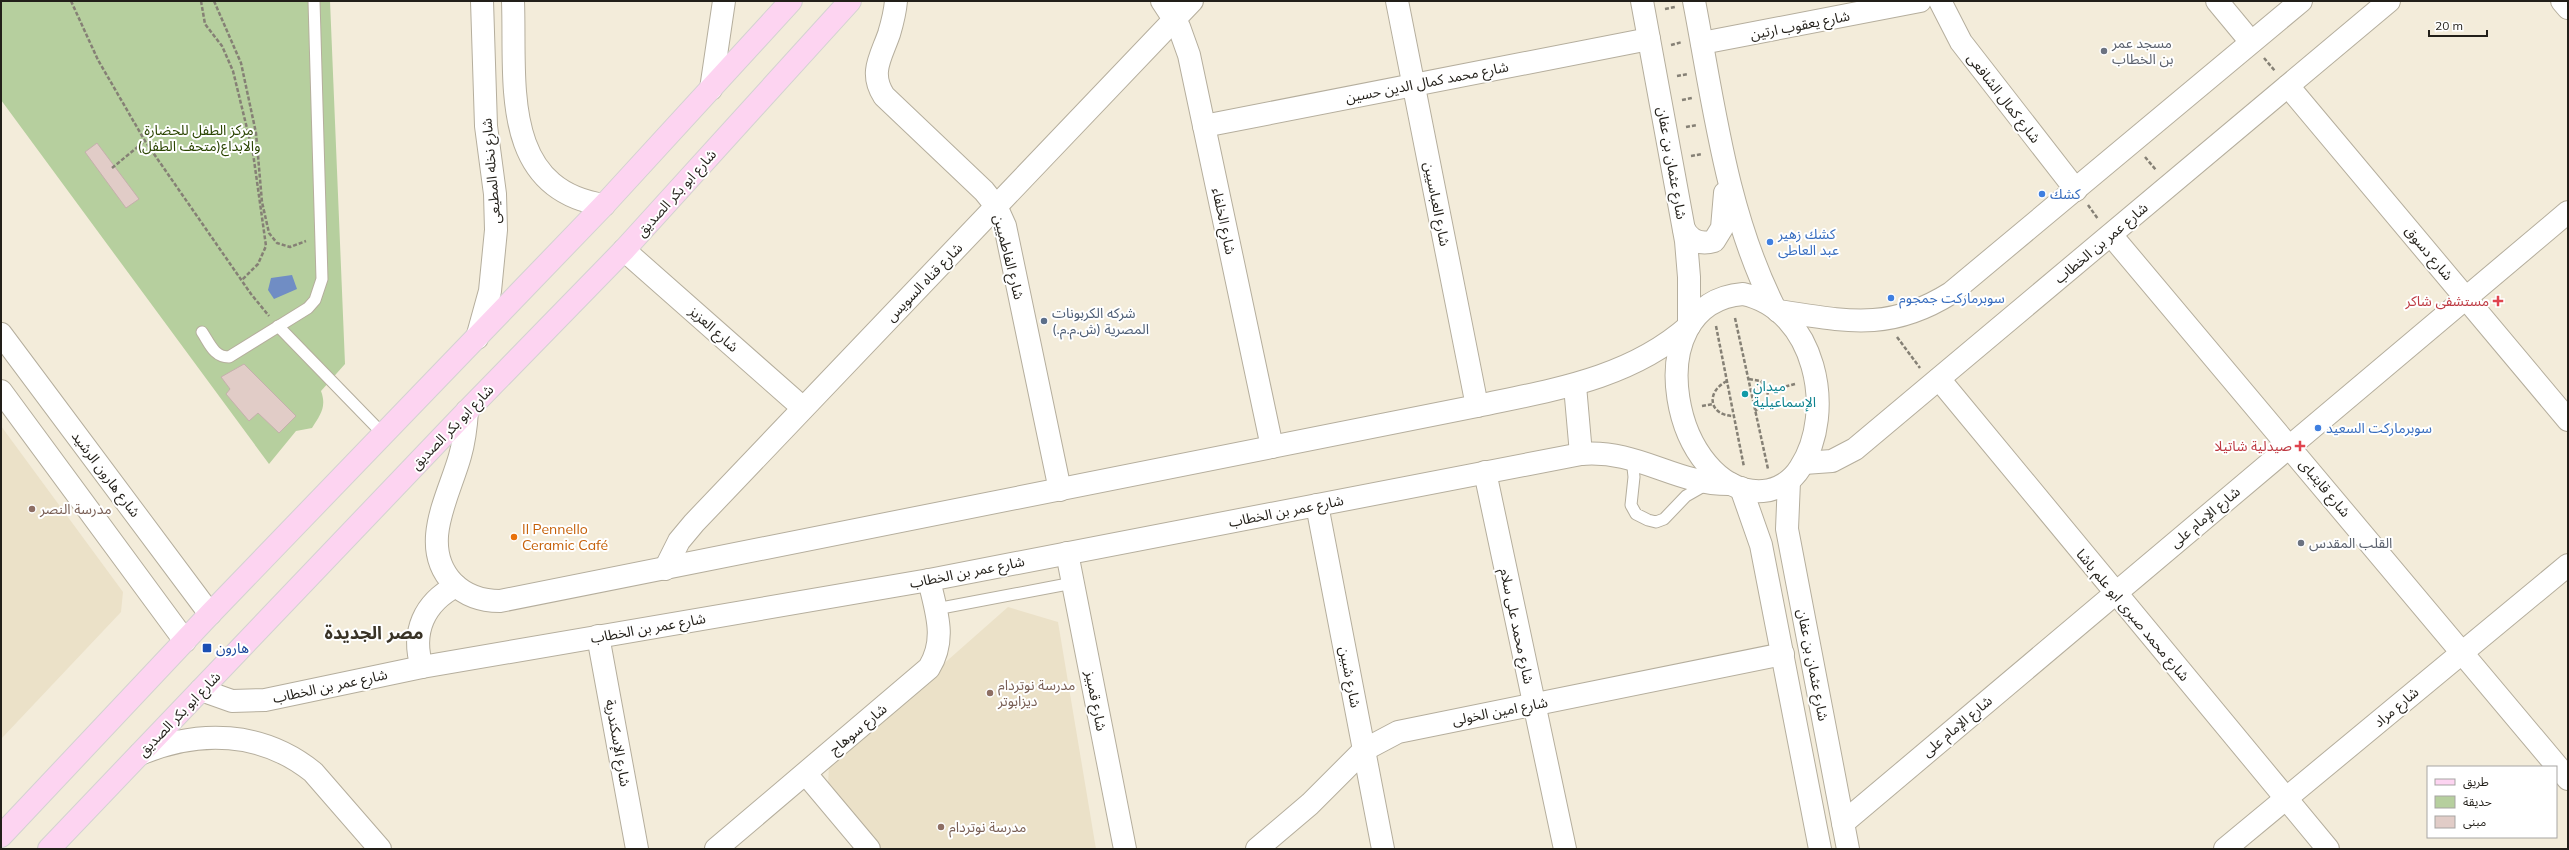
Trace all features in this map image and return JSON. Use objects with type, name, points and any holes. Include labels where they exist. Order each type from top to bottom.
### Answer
[{"type":"main road","points":[[1,836],[210,614],[604,205],[791,1]]},
{"type":"main road","name":"شارع ابو بكر الصديق","points":[[49,849],[467,411],[624,250],[850,1]]},
{"type":"street","name":"شارع نخله المطيعى","points":[[477,338],[490,291],[496,230],[495,194],[486,126],[482,1]]},
{"type":"street","points":[[513,1],[517,114],[524,144],[540,172],[556,186],[574,197],[604,205]]},
{"type":"street","points":[[711,89],[724,1]]},
{"type":"street","name":"شارع الفاطميين","points":[[896,1],[889,34],[877,63],[876,77],[880,90],[984,191],[996,206],[1004,226],[1060,490]]},
{"type":"street","name":"شارع الخلفاء","points":[[1162,1],[1174,19],[1186,46],[1272,447]]},
{"type":"street","name":"شارع قناه السويس","points":[[665,568],[684,534],[1192,1]]},
{"type":"street","name":"شارع العباسيين","points":[[1397,1],[1477,406]]},
{"type":"street","name":"شارع يعقوب ارتين","points":[[1702,41],[1920,1]]},
{"type":"street","name":"شارع كمال الشافعى","points":[[1940,1],[1961,42],[2076,190]]},
{"type":"street","points":[[2217,1],[2251,42]]},
{"type":"street","points":[[467,411],[462,448],[447,495],[437,534],[440,562],[456,586],[472,596],[500,601],[1575,386],[1634,362],[1667,344],[1721,298],[1754,296],[1776,309],[1844,320],[1885,320],[1918,312],[1951,294],[2134,142],[2300,1]]},
{"type":"street","name":"شارع عمر بن الخطاب","points":[[1804,463],[1832,462],[1850,453],[2389,1]]},
{"type":"street","points":[[2562,1],[2568,8]]},
{"type":"street","points":[[1694,2],[1724,159],[1743,233],[1776,309],[1800,338],[1810,360],[1816,379],[1817,418],[1812,441],[1804,463],[1780,485]]},
{"type":"street","name":"شارع عثمان بن عفان","points":[[1643,7],[1684,229],[1689,277],[1689,326]]},
{"type":"street","name":"شارع محمد كمال الدين حسين","points":[[1204,126],[1414,85],[1650,44]]},
{"type":"street","name":"شارع دسوق","points":[[2288,86],[2568,420]]},
{"type":"street","points":[[1684,229],[1692,239],[1700,242],[1710,242],[1717,237],[1723,222],[1724,159]]},
{"type":"street","name":"شارع الإمام على","points":[[1843,823],[2568,212]]},
{"type":"street","name":"شارع قايتباى","points":[[2111,235],[2290,446],[2568,779]]},
{"type":"street","name":"شارع العزيز","points":[[624,250],[803,408]]},
{"type":"street","points":[[1689,326],[1682,341],[1677,366],[1677,391],[1681,415],[1696,449],[1712,468],[1740,488]]},
{"type":"street","name":"شارع هارون الرشيد","points":[[1,334],[210,614]]},
{"type":"street","name":"شارع محمد صبرى ابو علم باشا","points":[[1936,382],[2328,849]]},
{"type":"street","points":[[1575,386],[1581,454]]},
{"type":"street","points":[[1,391],[185,641]]},
{"type":"street","name":"شارع عمر بن الخطاب","points":[[201,690],[232,701],[254,701],[422,667],[929,580],[1581,454],[1611,454],[1632,458],[1685,478],[1709,484],[1740,488],[1780,485]]},
{"type":"street","name":"شارع محمد على سلام","points":[[1485,472],[1533,705],[1565,849]]},
{"type":"street","name":"شارع عثمان بن عفان","points":[[1780,485],[1848,849]]},
{"type":"street","name":"شارع عثمان بن عفان","points":[[1740,488],[1761,544],[1783,654],[1815,847]]},
{"type":"street","name":"شارع شبين","points":[[1317,505],[1384,849]]},
{"type":"street","name":"شارع قمبيز","points":[[1067,553],[1125,849]]},
{"type":"street","name":"شارع مراد","points":[[2225,849],[2568,565]]},
{"type":"street","name":"شارع سوهاج","points":[[716,849],[929,668],[939,643],[939,625],[929,580]]},
{"type":"street","points":[[422,667],[417,646],[421,622],[434,600],[456,586]]},
{"type":"street","name":"شارع الإسكندرية","points":[[598,636],[637,849]]},
{"type":"street","name":"شارع امين الخولى","points":[[1257,849],[1310,804],[1364,750],[1398,732],[1783,654]]},
{"type":"street","points":[[140,754],[169,743],[199,737],[245,739],[274,748],[314,772],[378,848]]},
{"type":"street","points":[[806,774],[869,849]]},
{"type":"lane","points":[[202,332],[215,352],[220,356],[229,357],[308,308],[320,290],[322,279],[314,1]]},
{"type":"lane","points":[[278,326],[384,435]]},
{"type":"lane","points":[[1632,458],[1634,478],[1631,505],[1636,514],[1648,520],[1656,522],[1664,519],[1686,496],[1709,484]]},
{"type":"lane","points":[[936,610],[1073,583]]},
{"type":"path","points":[[70,1],[101,66],[145,141],[242,280],[278,326]]},
{"type":"path","points":[[201,1],[205,24],[222,46],[233,71],[253,153],[266,246],[258,264],[242,280]]},
{"type":"path","points":[[214,1],[241,63],[256,133],[262,202],[269,233],[277,243],[290,247],[304,242],[320,229]]},
{"type":"path","points":[[1643,7],[1694,2]]},
{"type":"path","points":[[1650,44],[1702,41]]},
{"type":"path","points":[[2251,42],[2288,86]]},
{"type":"path","points":[[1657,80],[1707,70]]},
{"type":"path","points":[[1662,104],[1712,94]]},
{"type":"path","points":[[1666,131],[1717,121]]},
{"type":"path","points":[[112,168],[145,141]]},
{"type":"path","points":[[2134,142],[2169,186]]},
{"type":"path","points":[[1671,160],[1724,159]]},
{"type":"path","points":[[2076,190],[2111,235]]},
{"type":"path","points":[[1721,298],[1748,379],[1755,411],[1780,485]]},
{"type":"path","points":[[1721,298],[1727,381],[1734,416],[1740,488]]},
{"type":"path","points":[[1885,320],[1936,382]]},
{"type":"path","points":[[1748,379],[1761,381],[1768,391],[1766,404],[1755,411]]},
{"type":"path","points":[[1768,391],[1816,379]]},
{"type":"path","points":[[1727,381],[1718,385],[1713,393],[1713,404],[1718,411],[1725,416],[1734,416]]},
{"type":"shaded area","name":"مدرسة النصر","points":[[1,426],[123,592],[121,612],[1,739]]},
{"type":"shaded area","name":"مدرسة نوتردام ديزابوتر","points":[[1008,607],[1058,622],[1096,849],[880,849],[828,786],[829,765]]},
{"type":"green space","name":"مركز الطفل للحضارة والابداع(متحف الطفل)","points":[[1,1],[330,1],[345,364],[321,391],[323,397],[322,411],[312,428],[296,431],[269,464],[1,100]]},
{"type":"water","points":[[292,275],[297,289],[274,299],[268,290],[271,278]]},
{"type":"building","points":[[97,143],[139,199],[126,208],[85,152]]},
{"type":"building","points":[[244,364],[296,416],[279,433],[258,413],[249,421],[226,394],[230,389],[221,377]]},
{"type":"place","name":"مسجد عمر بن الخطاب","points":[[2104,51]]},
{"type":"place","name":"كشك","points":[[2042,194]]},
{"type":"place","name":"كشك زهير عبد العاطى","points":[[1770,242]]},
{"type":"place","name":"سوبرماركت جمجوم","points":[[1891,298]]},
{"type":"place","name":"مستشفى شاكر","points":[[2498,301]]},
{"type":"place","name":"شركه الكربونات المصرية (ش.م.م.)","points":[[1044,321]]},
{"type":"place","name":"ميدان الإسماعيلية","points":[[1745,394]]},
{"type":"place","name":"سوبرماركت السعيد","points":[[2318,428]]},
{"type":"place","name":"صيدلية شاتيلا","points":[[2300,446]]},
{"type":"place","name":"مدرسة النصر","points":[[32,509]]},
{"type":"place","name":"Il Pennello Ceramic Café","points":[[514,537]]},
{"type":"place","name":"القلب المقدس","points":[[2301,543]]},
{"type":"place","name":"هارون","points":[[207,648]]},
{"type":"place","name":"مدرسة نوتردام ديزابوتر","points":[[990,693]]},
{"type":"place","name":"مدرسة نوتردام","points":[[941,827]]},
{"type":"district","name":"مصر الجديدة","points":[[374,632]]}]
